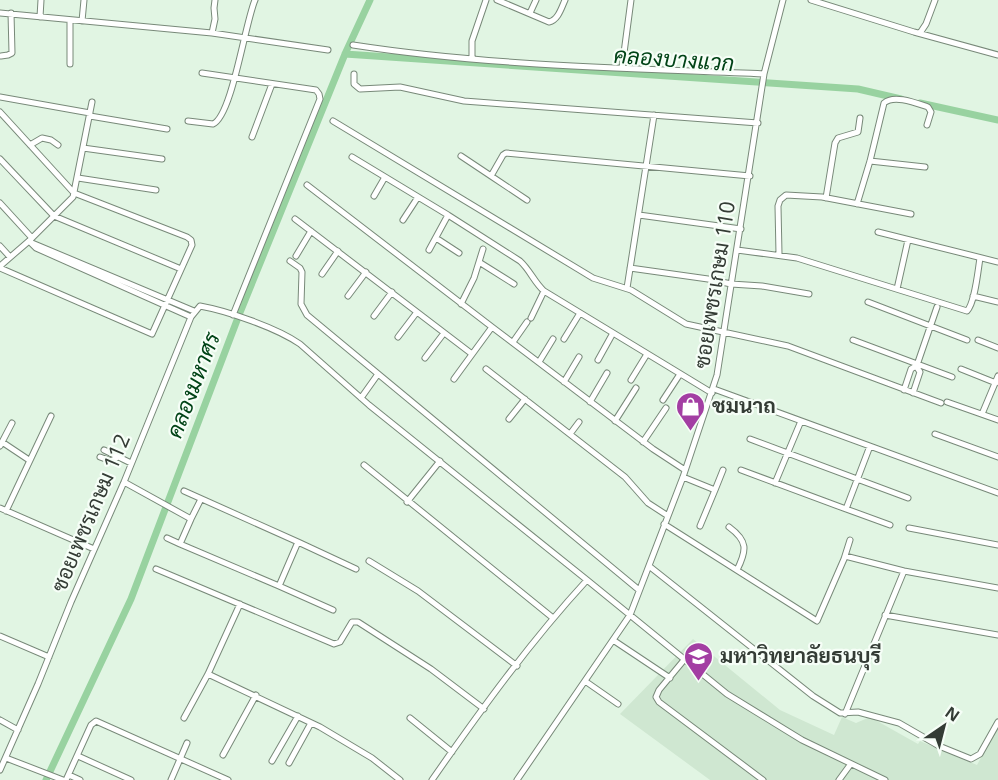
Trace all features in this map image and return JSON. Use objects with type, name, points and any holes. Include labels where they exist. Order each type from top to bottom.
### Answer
[{"type":"street","points":[[40,17],[41,0]]},
{"type":"street","points":[[82,21],[84,0]]},
{"type":"street","points":[[212,33],[215,0]]},
{"type":"street","points":[[188,121],[213,124],[218,122],[235,79],[243,39],[255,0]]},
{"type":"street","points":[[472,59],[472,41],[486,0]]},
{"type":"street","points":[[497,0],[545,22],[553,21],[565,0]]},
{"type":"street","points":[[530,14],[536,0]]},
{"type":"street","points":[[622,68],[631,0]]},
{"type":"street","name":"ซอยเพชรเกษม 110","points":[[517,780],[630,615],[713,391],[725,334],[764,76],[783,0]]},
{"type":"street","points":[[811,0],[998,55]]},
{"type":"street","points":[[920,33],[935,0]]},
{"type":"street","points":[[0,13],[212,33],[328,50]]},
{"type":"street","points":[[1,56],[8,56],[12,52],[11,14]]},
{"type":"street","points":[[70,20],[70,64]]},
{"type":"street","points":[[353,45],[411,54],[472,59],[764,76]]},
{"type":"street","points":[[202,73],[316,90],[320,94],[235,316]]},
{"type":"street","points":[[354,74],[354,84],[360,89],[400,87],[464,101],[758,123]]},
{"type":"street","points":[[252,137],[272,84]]},
{"type":"street","points":[[0,97],[167,129]]},
{"type":"street","points":[[857,204],[884,103],[898,100],[928,107],[931,112],[927,125]]},
{"type":"street","points":[[0,112],[74,193],[191,240],[192,245],[154,332],[148,334],[0,267],[31,241],[74,193],[92,102]]},
{"type":"street","points":[[627,288],[654,115]]},
{"type":"street","points":[[826,198],[835,143],[838,138],[858,132],[860,118]]},
{"type":"street","points":[[333,121],[593,278],[600,282],[627,288],[686,324],[788,346],[904,390],[998,420]]},
{"type":"street","points":[[30,146],[42,138],[58,145]]},
{"type":"street","points":[[83,148],[162,159]]},
{"type":"street","points":[[491,176],[506,153],[750,176]]},
{"type":"street","points":[[461,156],[527,200]]},
{"type":"street","points":[[351,157],[448,214],[520,261],[528,268],[543,291],[680,374],[713,391],[998,493]]},
{"type":"street","points":[[0,159],[54,216],[181,269]]},
{"type":"street","points":[[870,161],[926,167]]},
{"type":"street","points":[[374,196],[385,177]]},
{"type":"street","points":[[78,178],[156,190]]},
{"type":"street","points":[[307,185],[615,421],[685,470]]},
{"type":"street","points":[[779,254],[778,206],[781,198],[789,194],[826,198],[911,214]]},
{"type":"street","points":[[403,220],[418,197]]},
{"type":"street","points":[[0,203],[31,241],[193,314],[200,306],[247,320],[294,340],[361,398],[727,694],[802,740],[885,780]]},
{"type":"street","points":[[429,250],[448,214]]},
{"type":"street","points":[[639,215],[741,229]]},
{"type":"street","points":[[296,219],[472,354]]},
{"type":"street","points":[[296,256],[311,231]]},
{"type":"street","points":[[878,232],[998,262]]},
{"type":"street","points":[[436,238],[459,253]]},
{"type":"street","points":[[897,289],[908,240]]},
{"type":"street","points":[[0,246],[10,257]]},
{"type":"street","points":[[461,304],[474,278],[483,249]]},
{"type":"street","points":[[737,250],[779,254],[823,265],[967,310],[973,296],[980,258]]},
{"type":"street","points":[[322,274],[338,251]]},
{"type":"street","points":[[290,261],[302,272],[301,304],[307,315],[639,590]]},
{"type":"street","points":[[479,262],[514,284]]},
{"type":"street","points":[[630,268],[809,294]]},
{"type":"street","points":[[348,296],[366,272]]},
{"type":"street","points":[[513,342],[529,320],[543,291]]},
{"type":"street","points":[[374,316],[392,292]]},
{"type":"street","points":[[973,296],[998,302]]},
{"type":"street","points":[[868,302],[967,340]]},
{"type":"street","points":[[904,390],[911,369],[917,365],[937,307]]},
{"type":"street","points":[[398,336],[417,312]]},
{"type":"street","points":[[564,339],[580,313]]},
{"type":"street","name":"ซอยเพชรเกษม 112","points":[[0,771],[193,314]]},
{"type":"street","points":[[454,378],[492,327]]},
{"type":"street","points":[[425,358],[444,333]]},
{"type":"street","points":[[598,360],[612,333]]},
{"type":"street","points":[[539,362],[553,339]]},
{"type":"street","points":[[853,340],[952,377]]},
{"type":"street","points":[[978,340],[998,348]]},
{"type":"street","points":[[631,380],[647,354]]},
{"type":"street","points":[[564,382],[579,357]]},
{"type":"street","points":[[913,393],[920,372],[917,365]]},
{"type":"street","points":[[486,369],[626,477],[648,503],[668,516]]},
{"type":"street","points":[[961,369],[997,381],[982,414]]},
{"type":"street","points":[[590,402],[607,373]]},
{"type":"street","points":[[361,398],[378,374]]},
{"type":"street","points":[[663,400],[680,374]]},
{"type":"street","points":[[615,421],[636,388]]},
{"type":"street","points":[[509,419],[525,399]]},
{"type":"street","points":[[643,442],[666,408]]},
{"type":"street","points":[[51,416],[3,510],[94,549]]},
{"type":"street","points":[[775,483],[801,421]]},
{"type":"street","points":[[570,434],[579,422]]},
{"type":"street","points":[[12,423],[1,444],[29,460]]},
{"type":"street","points":[[934,434],[998,457]]},
{"type":"street","points":[[750,439],[908,498]]},
{"type":"street","points":[[846,509],[870,446]]},
{"type":"street","points":[[104,450],[131,463]]},
{"type":"street","points":[[100,457],[111,461],[118,457]]},
{"type":"street","points":[[407,502],[440,461]]},
{"type":"street","points":[[364,465],[553,618]]},
{"type":"street","points":[[700,526],[723,470]]},
{"type":"street","points":[[741,470],[890,525]]},
{"type":"street","points":[[683,477],[715,490]]},
{"type":"street","points":[[124,482],[191,519]]},
{"type":"street","points":[[184,491],[356,569]]},
{"type":"street","points":[[180,544],[201,499]]},
{"type":"street","points":[[664,524],[817,621],[850,540]]},
{"type":"street","points":[[729,527],[745,547],[745,554],[737,570]]},
{"type":"street","points":[[909,528],[998,545]]},
{"type":"street","points":[[167,538],[333,610]]},
{"type":"street","points":[[279,586],[298,542]]},
{"type":"street","points":[[845,556],[904,571],[998,588]]},
{"type":"street","points":[[369,561],[418,591],[517,666]]},
{"type":"street","points":[[648,566],[833,710],[845,714],[858,712],[899,723],[939,746],[971,759],[980,754],[998,723]]},
{"type":"street","points":[[156,568],[334,644],[340,642],[352,622],[358,622],[431,669],[484,709]]},
{"type":"street","points":[[845,714],[904,571]]},
{"type":"street","points":[[432,780],[553,618],[587,580]]},
{"type":"street","points":[[184,718],[208,674],[240,604]]},
{"type":"street","points":[[885,615],[998,635]]},
{"type":"street","points":[[0,636],[49,657]]},
{"type":"street","points":[[613,640],[670,678]]},
{"type":"street","points":[[684,660],[659,690],[656,697],[659,702],[763,780]]},
{"type":"street","points":[[208,674],[311,723],[372,758],[400,780]]},
{"type":"street","points":[[585,681],[618,704]]},
{"type":"street","points":[[223,755],[256,695]]},
{"type":"street","points":[[272,761],[298,716]]},
{"type":"street","points":[[410,718],[452,752]]},
{"type":"street","points":[[0,720],[18,730]]},
{"type":"street","points":[[65,779],[91,725],[96,721],[228,780]]},
{"type":"street","points":[[289,763],[311,723]]},
{"type":"street","points":[[171,780],[187,743]]},
{"type":"street","points":[[78,756],[131,780]]},
{"type":"street","points":[[6,758],[65,779],[80,780]]},
{"type":"street","points":[[839,780],[850,765]]},
{"type":"shaded area","name":"มหาวิทยาลัยธนบุรี","points":[[693,639],[780,710],[834,735],[842,717],[856,723],[870,717],[918,744],[920,741],[977,765],[998,726],[998,780],[710,780],[620,714]]},
{"type":"waterway","name":"คลองมหาศร","points":[[46,780],[131,599],[239,315],[345,54],[370,0]]},
{"type":"waterway","name":"คลองบางแวก","points":[[345,54],[858,89],[901,99]]},
{"type":"waterway","name":"คลองบางแวก","points":[[920,103],[998,120]]},
{"type":"place","name":"ชมนาถ","points":[[691,432]]},
{"type":"place","name":"มหาวิทยาลัยธนบุรี","points":[[699,682]]}]
